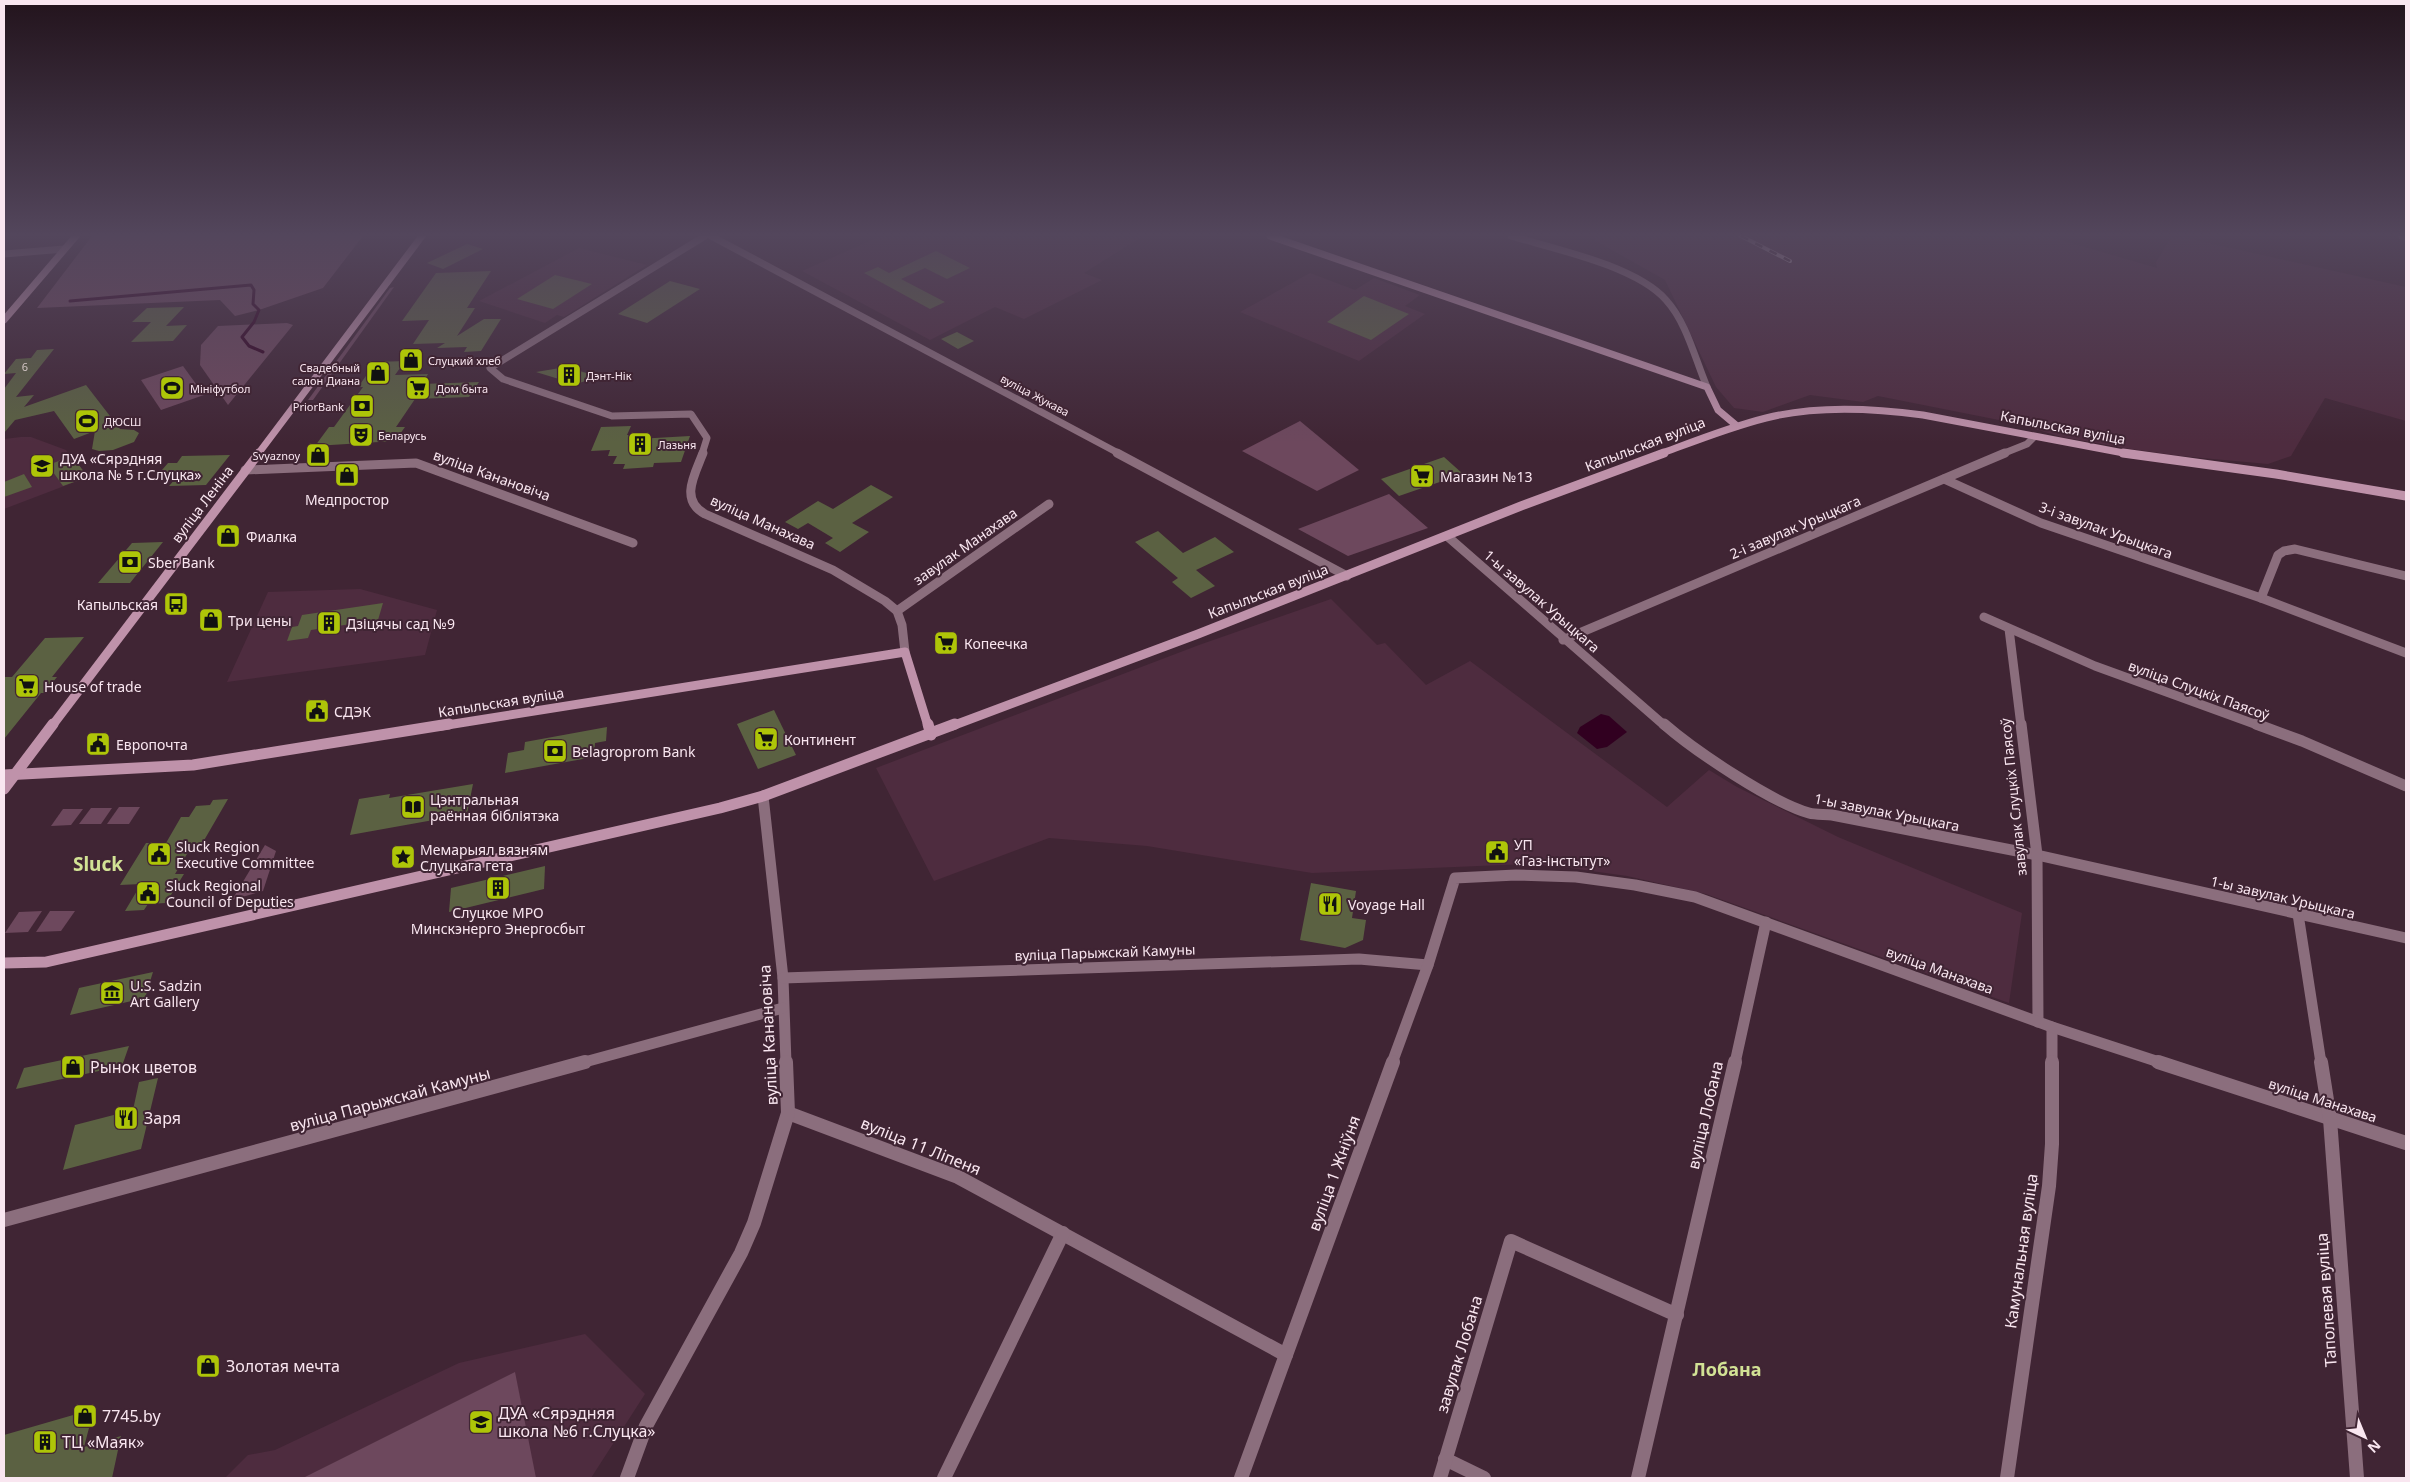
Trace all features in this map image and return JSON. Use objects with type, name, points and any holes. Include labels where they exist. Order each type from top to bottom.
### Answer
[{"type":"main road","points":[[4,320],[17,305]]},
{"type":"main road","name":"вуліца Леніна","points":[[4,788],[9,775],[371,305]]},
{"type":"main road","points":[[1470,305],[1707,387],[1718,410],[1737,426]]},
{"type":"main road","name":"Капыльская вуліца","points":[[4,963],[46,962],[720,808],[763,796],[931,735],[1737,426],[1768,417],[1810,410],[1868,410],[1923,415],[2142,457],[2276,474],[2406,496]]},
{"type":"main road","points":[[905,652],[931,735]]},
{"type":"main road","name":"Капыльская вуліца","points":[[9,775],[193,765],[905,652]]},
{"type":"street","name":"вуліца Манахава","points":[[592,305],[490,368],[512,382],[612,416],[692,414],[707,438],[690,497],[698,510],[834,570],[860,584],[897,611]]},
{"type":"street","name":"вуліца Жукава","points":[[840,305],[1347,576]]},
{"type":"street","points":[[1669,305],[1707,387]]},
{"type":"street","name":"2-і завулак Урыцкага","points":[[1564,640],[1944,480],[2027,444],[2034,437]]},
{"type":"street","name":"вуліца Канановіча","points":[[245,470],[416,463],[633,543]]},
{"type":"street","name":"3-і завулак Урыцкага","points":[[1944,480],[2050,526],[2261,598],[2406,653]]},
{"type":"street","name":"завулак Манахава","points":[[897,611],[1049,504]]},
{"type":"street","name":"1-ы завулак Урыцкага","points":[[1447,536],[1564,640],[1682,740],[1789,805],[1810,813],[1832,815],[2037,855],[2406,938]]},
{"type":"street","points":[[2261,598],[2278,555],[2284,551],[2295,550],[2406,576]]},
{"type":"street","points":[[897,611],[902,625],[905,652]]},
{"type":"street","name":"вуліца Слуцкіх Паясоў","points":[[1984,617],[2143,685],[2302,741],[2406,786]]},
{"type":"street","name":"завулак Слуцкіх Паясоў","points":[[2009,629],[2037,855],[2038,1022]]},
{"type":"street","name":"вуліца Канановіча","points":[[627,1478],[646,1426],[741,1252],[754,1223],[788,1113],[783,978],[763,796]]},
{"type":"street","name":"вуліца Манахава","points":[[1455,878],[1497,874],[1588,877],[1695,897],[2052,1027],[2406,1143]]},
{"type":"street","name":"вуліца 1 Жніўня","points":[[1242,1478],[1428,964],[1455,878]]},
{"type":"street","name":"Таполевая вуліца","points":[[2298,914],[2330,1119],[2357,1478]]},
{"type":"street","name":"вуліца Лобана","points":[[1638,1478],[1677,1316],[1766,922]]},
{"type":"street","name":"вуліца Парыжскай Камуны","points":[[783,978],[1359,959],[1428,964]]},
{"type":"street","name":"вуліца Парыжскай Камуны","points":[[4,1220],[783,1008]]},
{"type":"street","name":"Камунальная вуліца","points":[[2007,1478],[2049,1186],[2052,1144],[2052,1027]]},
{"type":"street","name":"вуліца 11 Ліпеня","points":[[788,1113],[958,1177],[1286,1355]]},
{"type":"street","points":[[944,1478],[1063,1234]]},
{"type":"street","name":"завулак Лобана","points":[[1440,1478],[1511,1241],[1677,1316]]},
{"type":"street","points":[[1445,1459],[1484,1478]]},
{"type":"shaded area","points":[[39,305],[102,305],[37,308]]},
{"type":"shaded area","points":[[225,305],[273,305],[259,310],[235,316]]},
{"type":"shaded area","points":[[377,305],[381,305],[313,400],[308,400]]},
{"type":"shaded area","points":[[491,305],[583,305],[564,317],[557,315],[545,323]]},
{"type":"shaded area","points":[[865,305],[1052,305],[1024,319],[995,307],[930,340]]},
{"type":"shaded area","points":[[1252,305],[1406,305],[1425,314],[1359,361],[1240,312]]},
{"type":"shaded area","points":[[1677,305],[2406,305],[2406,421],[2325,398],[2291,456],[2268,464],[2180,456],[2124,448],[2061,437],[2019,424],[1878,396],[1863,402],[1810,395],[1763,412],[1734,408],[1716,387]]},
{"type":"shaded area","points":[[287,323],[293,325],[228,405],[200,365],[201,345],[218,326]]},
{"type":"shaded area","name":"Мініфутбол","points":[[183,366],[204,395],[161,410],[141,380]]},
{"type":"shaded area","points":[[1300,421],[1359,470],[1317,491],[1242,451]]},
{"type":"shaded area","name":"ДУА «Сярэдняя школа № 5 г.Слуцка»","points":[[31,437],[66,450],[88,477],[4,509],[4,439]]},
{"type":"shaded area","points":[[1389,494],[1428,528],[1348,556],[1298,529]]},
{"type":"shaded area","points":[[360,589],[437,610],[425,655],[227,682],[268,592]]},
{"type":"shaded area","points":[[1331,599],[1377,645],[1385,643],[1426,685],[1470,661],[1667,807],[1709,770],[1737,787],[1838,837],[2022,913],[2009,1003],[1706,894],[1627,876],[1563,867],[1529,864],[1312,873],[1147,846],[1049,838],[934,881],[876,768],[1199,645]]},
{"type":"shaded area","points":[[1601,714],[1609,716],[1627,732],[1607,747],[1597,749],[1577,733],[1580,727]]},
{"type":"shaded area","points":[[119,807],[140,807],[129,824],[107,824]]},
{"type":"shaded area","points":[[91,808],[112,808],[101,824],[79,824]]},
{"type":"shaded area","points":[[63,809],[83,809],[71,825],[51,826]]},
{"type":"shaded area","points":[[265,845],[276,851],[263,891],[232,900]]},
{"type":"shaded area","points":[[42,911],[28,932],[5,933],[19,912]]},
{"type":"shaded area","points":[[50,911],[75,911],[61,931],[36,932]]},
{"type":"shaded area","name":"ДУА «Сярэдняя школа №6 г.Слуцка»","points":[[585,1334],[645,1394],[591,1478],[225,1478],[248,1455],[275,1450],[459,1363]]},
{"type":"shaded area","points":[[515,1372],[536,1478],[303,1478]]},
{"type":"building","points":[[413,305],[469,305],[467,308],[475,308],[457,336],[484,319],[501,319],[481,351],[464,352],[467,347],[437,348],[445,343],[413,344],[429,320],[402,321]]},
{"type":"building","points":[[539,305],[559,305],[553,309]]},
{"type":"building","points":[[632,305],[675,305],[647,323],[618,314]]},
{"type":"building","points":[[923,305],[938,305],[930,309]]},
{"type":"building","points":[[1351,305],[1387,305],[1409,314],[1371,340],[1327,322]]},
{"type":"building","points":[[184,307],[166,326],[187,325],[173,341],[131,342],[151,322],[132,322],[147,308]]},
{"type":"building","points":[[957,332],[974,341],[958,349],[941,339]]},
{"type":"building","name":"ДЮСШ","points":[[54,349],[16,397],[34,395],[24,407],[86,385],[120,429],[134,430],[139,433],[134,442],[113,450],[99,451],[92,449],[95,431],[74,439],[54,411],[15,420],[4,433],[4,389],[16,373],[4,374],[16,359],[31,358],[37,350]]},
{"type":"building","name":"Дом быта","points":[[405,361],[395,375],[428,374],[422,384],[479,382],[469,397],[415,399],[396,427],[405,427],[395,441],[315,446],[329,427],[334,427],[363,387],[358,387],[376,362]]},
{"type":"building","name":"Дэнт-Нік","points":[[566,367],[600,377],[575,384],[536,372]]},
{"type":"building","name":"Лазьня","points":[[631,426],[627,435],[639,435],[637,439],[690,436],[681,462],[654,463],[653,467],[623,469],[625,464],[613,464],[617,456],[608,456],[610,450],[591,451],[601,427]]},
{"type":"building","points":[[230,455],[206,485],[169,486],[177,477],[156,477],[168,463],[177,463],[182,456]]},
{"type":"building","points":[[72,456],[88,477],[63,486],[48,465]]},
{"type":"building","name":"Магазин №13","points":[[1444,457],[1463,474],[1399,496],[1381,479]]},
{"type":"building","points":[[24,474],[32,487],[4,497],[4,482]]},
{"type":"building","points":[[871,485],[893,497],[852,523],[869,532],[840,552],[825,543],[833,538],[808,523],[798,529],[785,522],[818,501],[833,509]]},
{"type":"building","points":[[1158,531],[1183,553],[1215,537],[1234,552],[1196,570],[1215,586],[1191,598],[1172,582],[1178,578],[1135,542]]},
{"type":"building","name":"Sber Bank","points":[[163,542],[130,583],[98,583],[132,543]]},
{"type":"building","name":"Дзіцячы сад №9","points":[[383,603],[378,620],[311,630],[308,638],[287,641],[292,627],[298,626],[302,615]]},
{"type":"building","name":"House of trade","points":[[84,637],[52,677],[57,677],[44,693],[41,693],[4,739],[4,677],[12,677],[45,638]]},
{"type":"building","name":"Континент","points":[[774,710],[796,755],[758,769],[737,724]]},
{"type":"building","name":"Belagroprom Bank","points":[[607,727],[606,741],[595,743],[594,757],[505,773],[508,753],[524,750],[525,742]]},
{"type":"building","name":"Цэнтральная раённая бібліятэка","points":[[473,784],[467,814],[350,835],[359,799],[390,794],[389,798]]},
{"type":"building","name":"Sluck Region Executive Committee","points":[[228,799],[199,849],[190,849],[175,874],[184,874],[166,903],[148,904],[144,910],[125,911],[141,884],[120,885],[146,843],[166,843],[181,817],[189,817],[196,806],[210,805],[213,800]]},
{"type":"building","name":"Слуцкое МРО Минскэнерго Энергосбыт","points":[[545,866],[544,889],[449,912],[451,888]]},
{"type":"building","name":"Voyage Hall","points":[[1311,883],[1356,891],[1352,918],[1366,920],[1363,940],[1345,948],[1300,940]]},
{"type":"building","name":"U.S. Sadzin Art Gallery","points":[[153,972],[145,998],[70,1015],[79,988]]},
{"type":"building","name":"Рынок цветов","points":[[129,1046],[122,1066],[16,1089],[24,1068]]},
{"type":"building","name":"Заря","points":[[158,1078],[141,1149],[63,1170],[75,1125],[133,1110],[139,1082]]},
{"type":"building","name":"ТЦ «Маяк»","points":[[94,1409],[84,1447],[121,1436],[112,1478],[4,1478],[4,1435]]},
{"type":"waterway","points":[[254,305],[259,310],[254,322],[242,337],[249,346],[263,352]]},
{"type":"place","name":"Слуцкий хлеб","points":[[411,360]]},
{"type":"place","name":"Свадебный салон Диана","points":[[378,373]]},
{"type":"place","name":"Дэнт-Нік","points":[[569,375]]},
{"type":"place","name":"Мініфутбол","points":[[172,388]]},
{"type":"place","name":"Дом быта","points":[[418,388]]},
{"type":"place","name":"PriorBank","points":[[362,406]]},
{"type":"place","name":"ДЮСШ","points":[[87,421]]},
{"type":"place","name":"Беларусь","points":[[361,435]]},
{"type":"place","name":"Лазьня","points":[[640,444]]},
{"type":"place","name":"Svyaznoy","points":[[318,455]]},
{"type":"place","name":"ДУА «Сярэдняя школа № 5 г.Слуцка»","points":[[42,466]]},
{"type":"place","name":"Медпростор","points":[[347,475]]},
{"type":"place","name":"Магазин №13","points":[[1422,476]]},
{"type":"place","name":"Фиалка","points":[[228,536]]},
{"type":"place","name":"Sber Bank","points":[[130,562]]},
{"type":"place","name":"Капыльская","points":[[176,604]]},
{"type":"place","name":"Три цены","points":[[211,620]]},
{"type":"place","name":"Дзіцячы сад №9","points":[[329,623]]},
{"type":"place","name":"Копеечка","points":[[946,643]]},
{"type":"place","name":"House of trade","points":[[27,686]]},
{"type":"place","name":"СДЭК","points":[[317,711]]},
{"type":"place","name":"Континент","points":[[766,739]]},
{"type":"place","name":"Европочта","points":[[98,744]]},
{"type":"place","name":"Belagroprom Bank","points":[[555,751]]},
{"type":"place","name":"Цэнтральная раённая бібліятэка","points":[[413,807]]},
{"type":"place","name":"УП «Газ-інстытут»","points":[[1497,852]]},
{"type":"place","name":"Sluck Region Executive Committee","points":[[159,854]]},
{"type":"place","name":"Мемарыял вязням Слуцкага гета","points":[[403,857]]},
{"type":"place","name":"Слуцкое МРО Минскэнерго Энергосбыт","points":[[498,888]]},
{"type":"place","name":"Sluck Regional Council of Deputies","points":[[148,893]]},
{"type":"place","name":"Voyage Hall","points":[[1330,904]]},
{"type":"place","name":"U.S. Sadzin Art Gallery","points":[[112,993]]},
{"type":"place","name":"Рынок цветов","points":[[73,1067]]},
{"type":"place","name":"Заря","points":[[126,1118]]},
{"type":"place","name":"Золотая мечта","points":[[208,1366]]},
{"type":"place","name":"7745.by","points":[[85,1416]]},
{"type":"place","name":"ДУА «Сярэдняя школа №6 г.Слуцка»","points":[[481,1422]]},
{"type":"place","name":"ТЦ «Маяк»","points":[[45,1442]]},
{"type":"district","name":"Sluck","points":[[98,864]]},
{"type":"district","name":"Лобана","points":[[1727,1369]]}]
